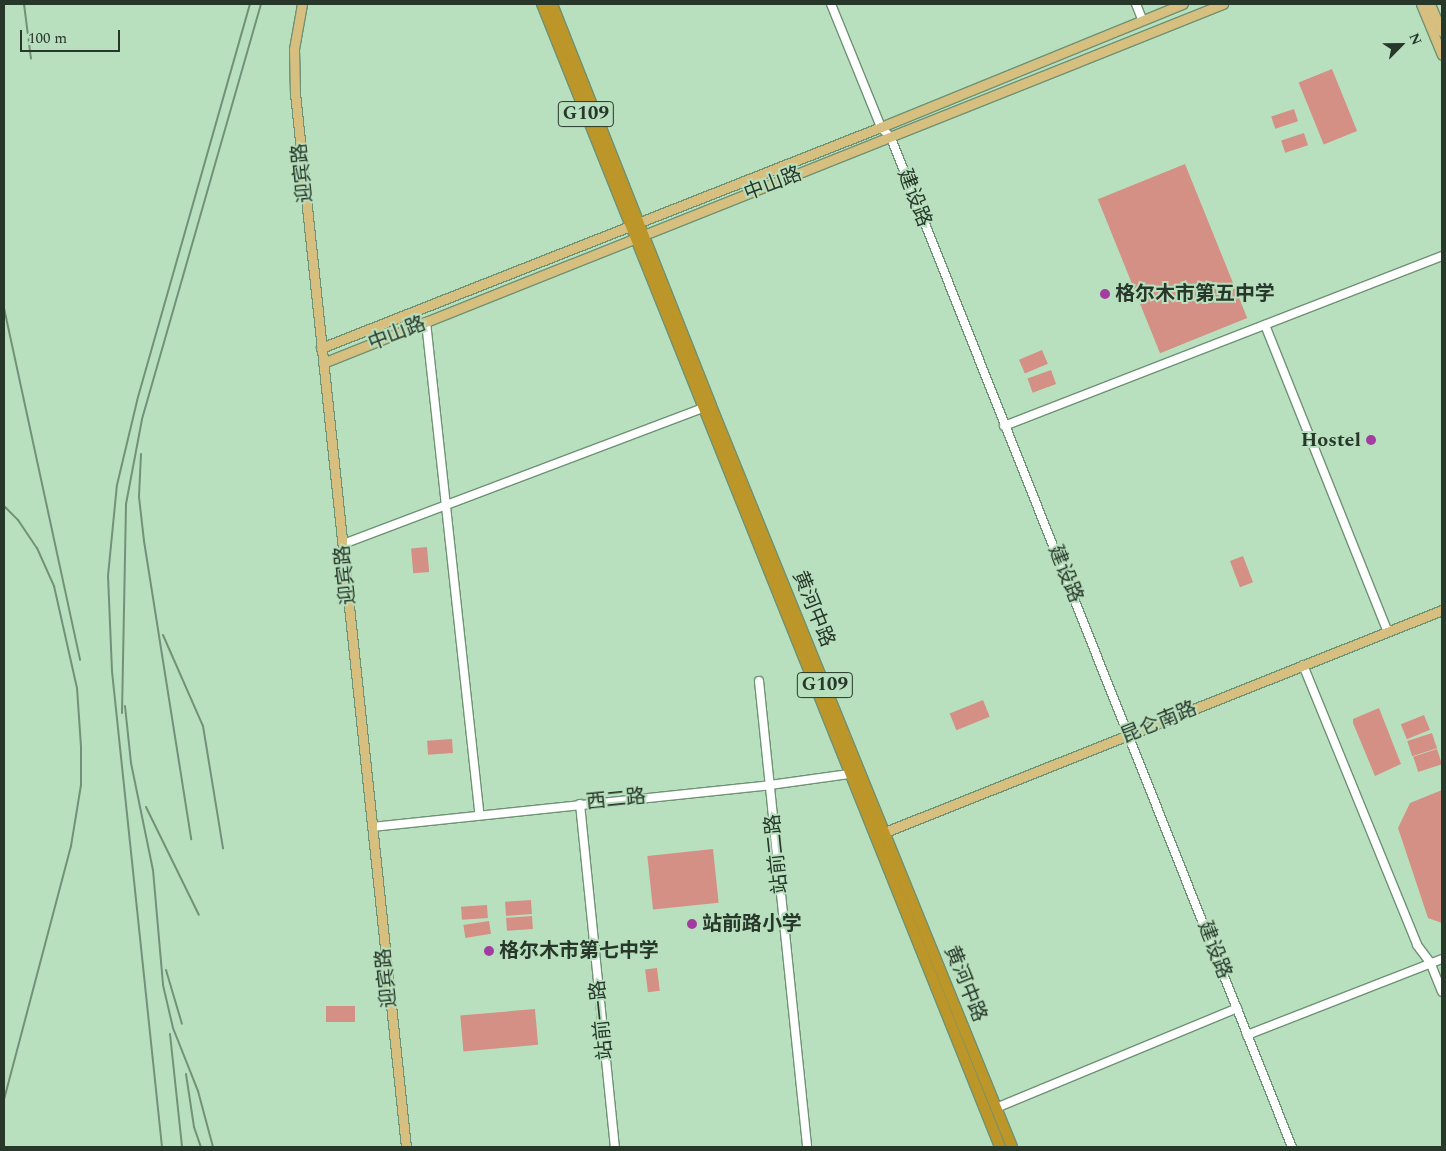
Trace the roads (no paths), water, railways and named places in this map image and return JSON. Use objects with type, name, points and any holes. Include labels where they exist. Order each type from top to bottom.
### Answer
[{"type":"highway","name":"G109","points":[[542,4],[634,223]]},
{"type":"highway","name":"G109","points":[[552,4],[634,223]]},
{"type":"highway","name":"黄河中路","points":[[634,223],[855,773],[1012,1147]]},
{"type":"highway","name":"黄河中路","points":[[880,834],[1000,1147]]},
{"type":"main road","name":"迎宾路","points":[[302,4],[294,49],[294,85],[406,1147]]},
{"type":"main road","name":"中山路","points":[[321,348],[881,127],[908,113],[1183,4]]},
{"type":"main road","name":"中山路","points":[[323,363],[640,239],[1223,4]]},
{"type":"main road","points":[[1421,4],[1442,55]]},
{"type":"main road","points":[[1430,4],[1442,32]]},
{"type":"main road","name":"昆仑南路","points":[[880,834],[1442,610]]},
{"type":"street","name":"建设路","points":[[832,4],[881,127],[891,138],[1004,426],[1131,735],[1292,1147]]},
{"type":"street","points":[[1136,4],[1143,21]]},
{"type":"street","points":[[1004,426],[1442,256]]},
{"type":"street","points":[[426,322],[448,506],[479,813]]},
{"type":"street","points":[[1265,325],[1388,632]]},
{"type":"street","points":[[343,544],[707,407]]},
{"type":"street","points":[[1303,665],[1417,945],[1430,962],[1442,992]]},
{"type":"street","name":"站前二路","points":[[759,681],[807,1147]]},
{"type":"street","name":"西二路","points":[[372,827],[479,813],[770,785],[855,773]]},
{"type":"street","name":"站前一路","points":[[580,804],[615,1147]]},
{"type":"street","points":[[1247,1035],[1430,962],[1442,959]]},
{"type":"street","points":[[996,1108],[1237,1008]]},
{"type":"railway","points":[[24,4],[31,59]]},
{"type":"railway","points":[[162,1147],[112,671],[108,576],[117,485],[138,397],[250,4]]},
{"type":"railway","points":[[122,713],[126,504],[142,419],[261,4]]},
{"type":"railway","points":[[4,308],[80,660]]},
{"type":"railway","points":[[141,454],[139,497],[144,541],[191,839]]},
{"type":"railway","points":[[4,506],[18,520],[37,548],[54,586],[77,688],[81,747],[81,785],[71,846],[4,1100]]},
{"type":"railway","points":[[163,635],[203,726],[223,848]]},
{"type":"railway","points":[[125,706],[131,763],[153,870],[163,985],[173,1028],[198,1091],[213,1147]]},
{"type":"railway","points":[[146,807],[199,915]]},
{"type":"railway","points":[[166,970],[182,1024]]},
{"type":"railway","points":[[170,1034],[182,1147]]},
{"type":"railway","points":[[186,1074],[194,1127],[201,1147]]},
{"type":"place","name":"格尔木市第五中学","points":[[1105,294]]},
{"type":"place","name":"Hostel","points":[[1371,440]]},
{"type":"place","name":"站前路小学","points":[[692,924]]},
{"type":"place","name":"格尔木市第七中学","points":[[489,951]]}]
